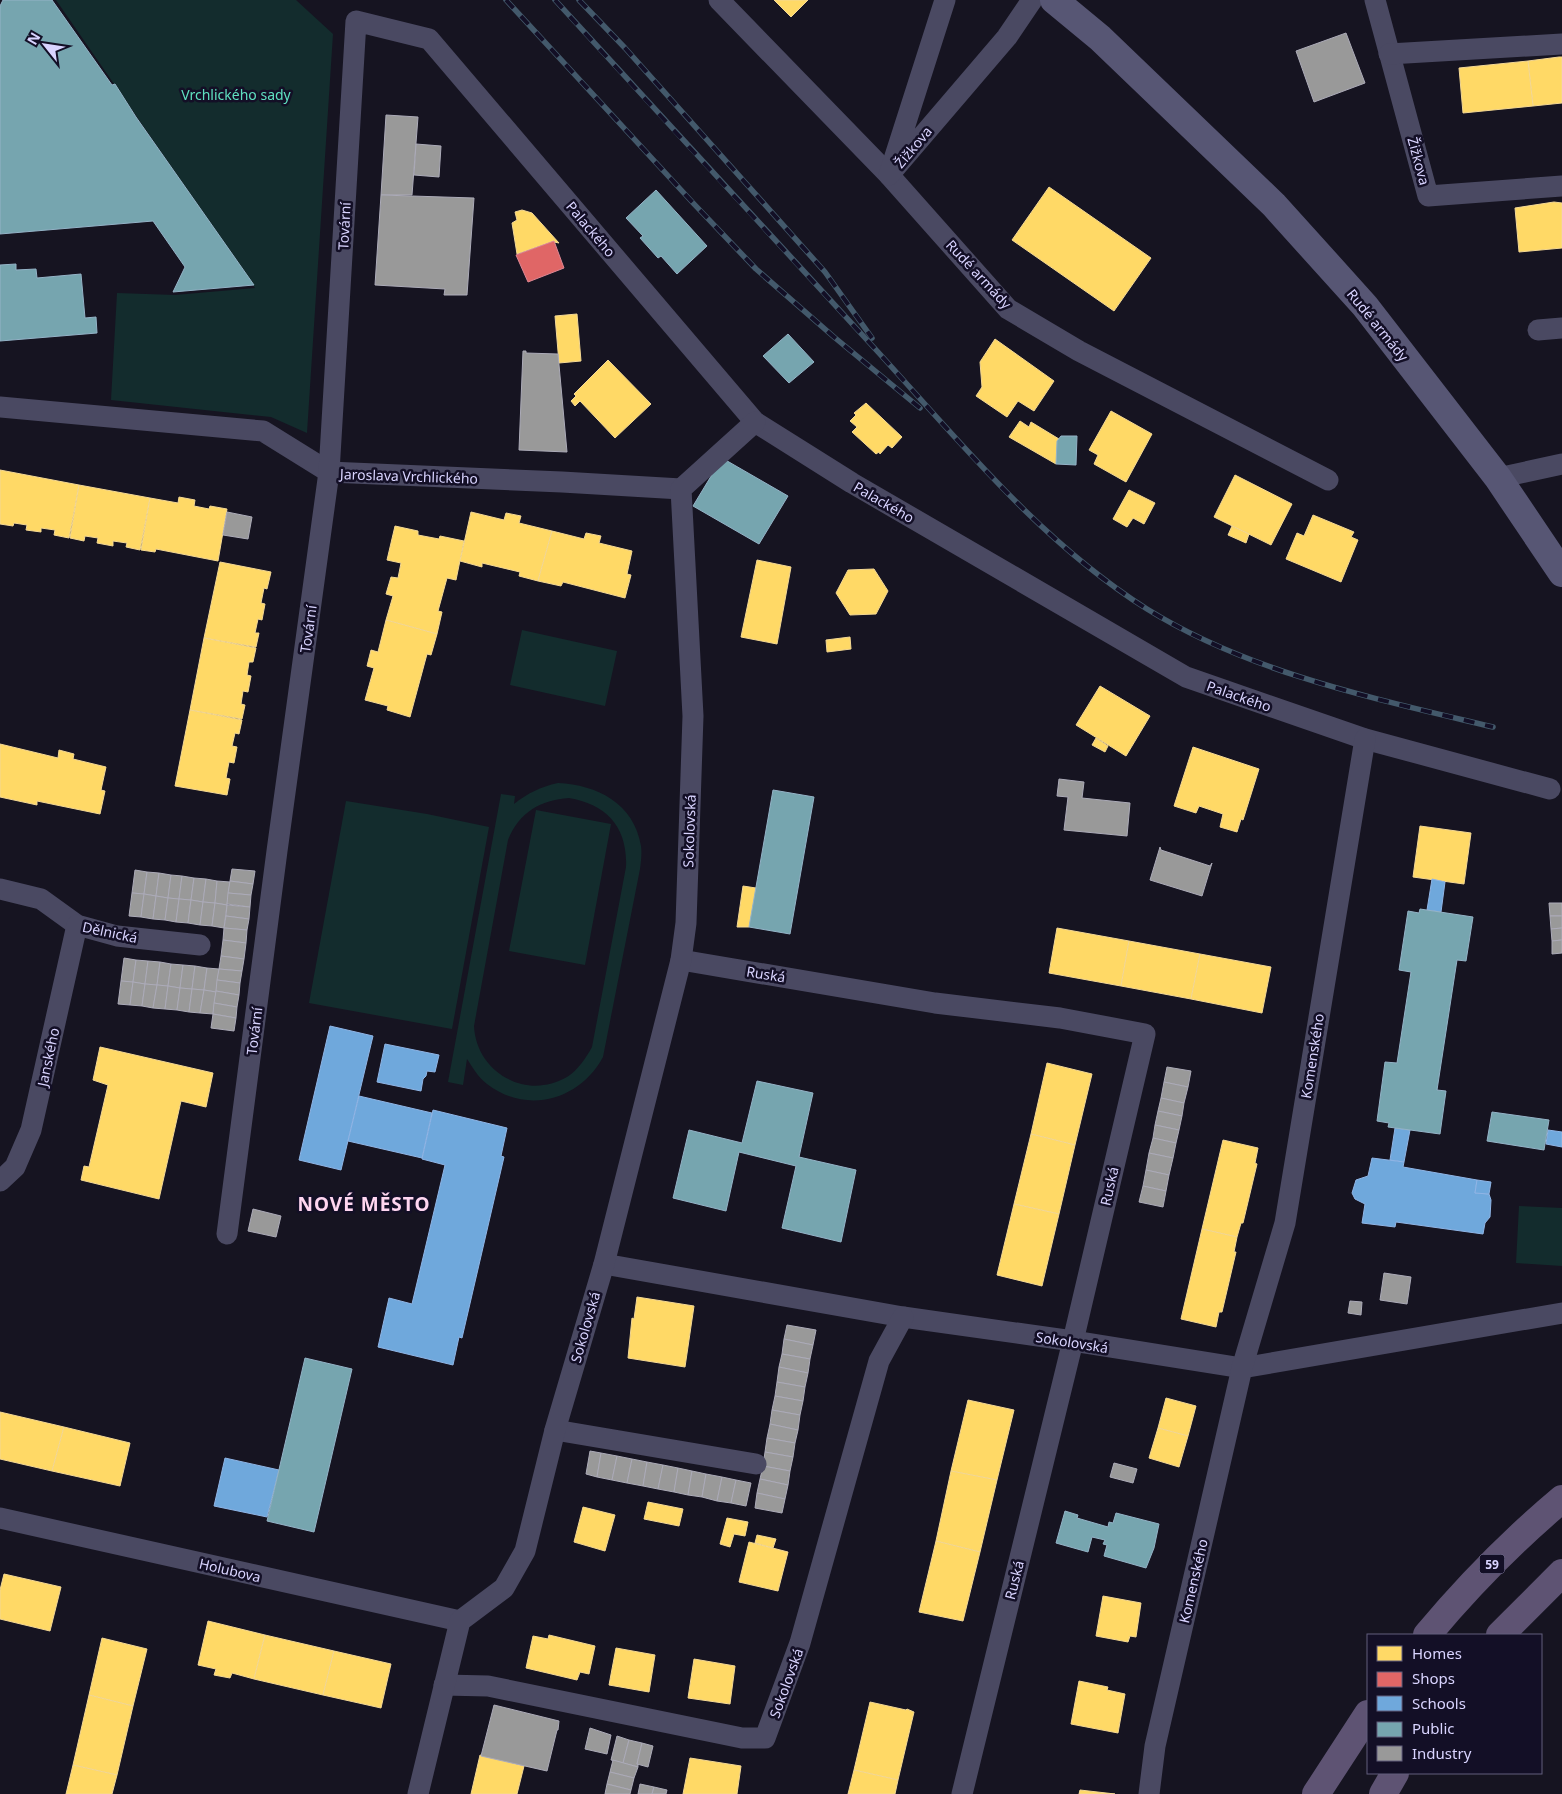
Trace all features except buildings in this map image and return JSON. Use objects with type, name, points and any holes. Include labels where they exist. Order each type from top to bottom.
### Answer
[{"type":"main road","name":"Rudé armády","points":[[1054,0],[1100,38],[1274,205],[1365,306],[1498,478],[1562,573]]},
{"type":"main road","name":"59","points":[[1428,1634],[1509,1546],[1562,1499]]},
{"type":"main road","points":[[1501,1634],[1562,1573]]},
{"type":"main road","points":[[1316,1794],[1367,1716]]},
{"type":"main road","points":[[1383,1794],[1394,1774]]},
{"type":"street","name":"Rudé armády","points":[[719,0],[889,175],[1008,309],[1079,351],[1328,480]]},
{"type":"street","name":"Žižkova","points":[[889,175],[945,0]]},
{"type":"street","name":"Žižkova","points":[[889,175],[1007,37],[1032,0]]},
{"type":"street","name":"Žižkova","points":[[1375,0],[1428,196],[1562,186]]},
{"type":"street","name":"Palackého","points":[[356,21],[429,39],[755,422],[852,483],[1186,677],[1365,739],[1550,789]]},
{"type":"street","name":"Tovární","points":[[227,1234],[329,472],[356,21]]},
{"type":"street","points":[[1389,54],[1562,44]]},
{"type":"street","points":[[1538,330],[1562,328]]},
{"type":"street","name":"Jaroslava Vrchlického","points":[[0,407],[263,431],[329,472],[681,489]]},
{"type":"street","points":[[681,489],[755,422]]},
{"type":"street","points":[[1498,478],[1562,464]]},
{"type":"street","name":"Sokolovská","points":[[460,1621],[504,1588],[526,1551],[555,1430],[604,1264],[681,960],[686,922],[693,716],[681,489]]},
{"type":"street","name":"Komenského","points":[[1149,1794],[1154,1746],[1242,1368],[1284,1222],[1365,739]]},
{"type":"street","name":"Dělnická","points":[[0,889],[41,899],[77,925],[117,936],[200,945]]},
{"type":"street","name":"Janského","points":[[0,1181],[14,1166],[31,1130],[77,925]]},
{"type":"street","name":"Ruská","points":[[681,960],[935,1003],[1060,1018],[1145,1034],[1073,1341],[962,1794]]},
{"type":"street","name":"Sokolovská","points":[[604,1264],[903,1317],[1073,1341],[1242,1368]]},
{"type":"street","points":[[1242,1368],[1562,1313]]},
{"type":"street","name":"Sokolovská","points":[[444,1685],[488,1686],[742,1738],[766,1738],[800,1643],[880,1361],[903,1317]]},
{"type":"street","points":[[555,1430],[756,1464]]},
{"type":"street","name":"Holubova","points":[[0,1518],[460,1621]]},
{"type":"street","points":[[418,1794],[460,1621]]},
{"type":"green space","name":"Vrchlického sady","points":[[56,0],[296,0],[333,34],[307,433],[271,417],[111,400],[117,293],[175,295],[255,288]]},
{"type":"green space","points":[[522,630],[617,651],[605,706],[510,685]]},
{"type":"green space","points":[[558,783],[572,785],[600,792],[622,808],[631,818],[637,831],[641,846],[640,869],[603,1057],[593,1072],[581,1084],[567,1093],[535,1100],[519,1099],[503,1094],[487,1084],[467,1059],[463,1085],[448,1082],[501,794],[515,796],[514,804],[534,791]],"holes":[[[569,798],[582,801],[604,812],[612,820],[619,829],[626,853],[626,867],[592,1047],[581,1064],[567,1077],[551,1084],[535,1086],[520,1084],[506,1078],[493,1069],[484,1057],[477,1042],[474,1026],[508,840],[518,822],[532,809],[549,801],[559,799]]]},
{"type":"green space","points":[[346,801],[427,814],[489,827],[452,1029],[309,1003]]},
{"type":"green space","points":[[536,810],[611,824],[585,965],[509,951]]},
{"type":"green space","points":[[1519,1206],[1562,1208],[1562,1266],[1516,1263]]},
{"type":"railway","points":[[506,0],[756,269],[920,408]]},
{"type":"railway","points":[[555,0],[972,456],[1037,522],[1108,582],[1147,609],[1187,631],[1271,667],[1359,694],[1493,727]]},
{"type":"railway","points":[[579,0],[625,48],[825,272],[872,338]]},
{"type":"district","name":"NOVÉ MĚSTO","points":[[364,1204]]}]
